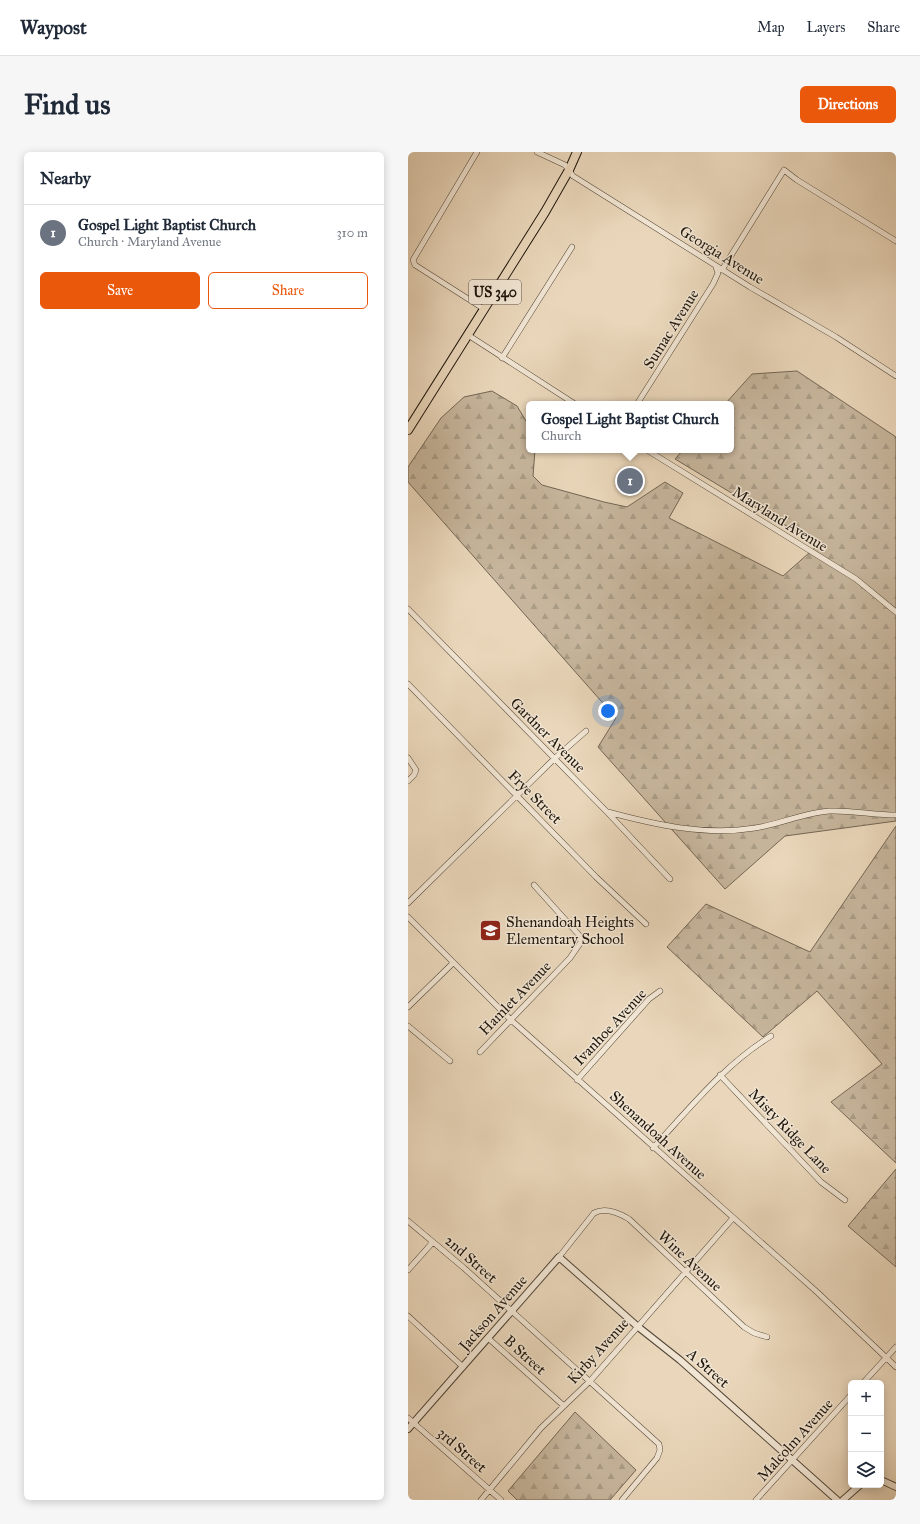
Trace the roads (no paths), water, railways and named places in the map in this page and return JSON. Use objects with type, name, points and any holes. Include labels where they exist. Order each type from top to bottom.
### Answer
[{"type":"main road","name":"US 340","points":[[408,430],[569,170],[577,152]]},
{"type":"street","points":[[477,152],[413,258],[415,265],[484,309]]},
{"type":"street","name":"Georgia Avenue","points":[[537,152],[565,164],[573,176],[722,270],[842,341],[896,376]]},
{"type":"street","points":[[722,270],[784,170],[797,180],[896,241]]},
{"type":"street","points":[[502,358],[572,247]]},
{"type":"street","name":"Sumac Avenue","points":[[640,401],[715,281],[718,272],[715,265]]},
{"type":"street","points":[[468,335],[570,401]]},
{"type":"street","name":"Maryland Avenue","points":[[652,453],[856,579],[896,612]]},
{"type":"street","name":"Gardner Avenue","points":[[408,609],[607,812],[670,879]]},
{"type":"street","name":"Frye Street","points":[[408,684],[596,878],[646,924]]},
{"type":"street","points":[[408,903],[554,759],[586,731]]},
{"type":"street","points":[[408,758],[415,767],[414,775],[408,781]]},
{"type":"street","points":[[607,812],[670,826],[708,831],[737,831],[771,825],[830,811],[896,815]]},
{"type":"street","name":"Hamlet Avenue","points":[[480,1052],[570,958],[581,942],[579,935],[534,885]]},
{"type":"street","name":"Shenandoah Avenue","points":[[408,917],[511,1020],[653,1148],[817,1292],[896,1367]]},
{"type":"street","points":[[408,1007],[453,963]]},
{"type":"street","name":"Ivanhoe Avenue","points":[[577,1080],[649,999],[660,992]]},
{"type":"street","points":[[408,1026],[450,1061]]},
{"type":"street","points":[[653,1148],[720,1075],[756,1045],[771,1036]]},
{"type":"street","name":"Misty Ridge Lane","points":[[720,1075],[821,1182],[845,1200]]},
{"type":"street","name":"Wine Avenue","points":[[594,1212],[608,1210],[627,1218],[744,1327],[767,1337]]},
{"type":"street","name":"Jackson Avenue","points":[[408,1429],[559,1258],[594,1212]]},
{"type":"street","name":"Kirby Avenue","points":[[481,1500],[542,1428],[591,1380],[733,1218]]},
{"type":"street","name":"2nd Street","points":[[408,1221],[591,1380],[659,1444],[660,1450],[657,1458],[622,1500]]},
{"type":"street","points":[[408,1270],[433,1242]]},
{"type":"street","name":"A Street","points":[[559,1258],[637,1326],[686,1365],[837,1500]]},
{"type":"street","points":[[408,1316],[463,1367]]},
{"type":"street","name":"B Street","points":[[488,1338],[564,1406]]},
{"type":"street","points":[[865,1380],[896,1347]]},
{"type":"street","name":"Malcolm Avenue","points":[[756,1500],[848,1398]]},
{"type":"street","name":"3rd Street","points":[[408,1418],[501,1500]]},
{"type":"street","points":[[884,1481],[896,1487]]},
{"type":"street","points":[[843,1500],[857,1488]]},
{"type":"place","name":"Gospel Light Baptist Church","points":[[630,481]]},
{"type":"place","name":"Shenandoah Heights Elementary School","points":[[491,931]]}]
